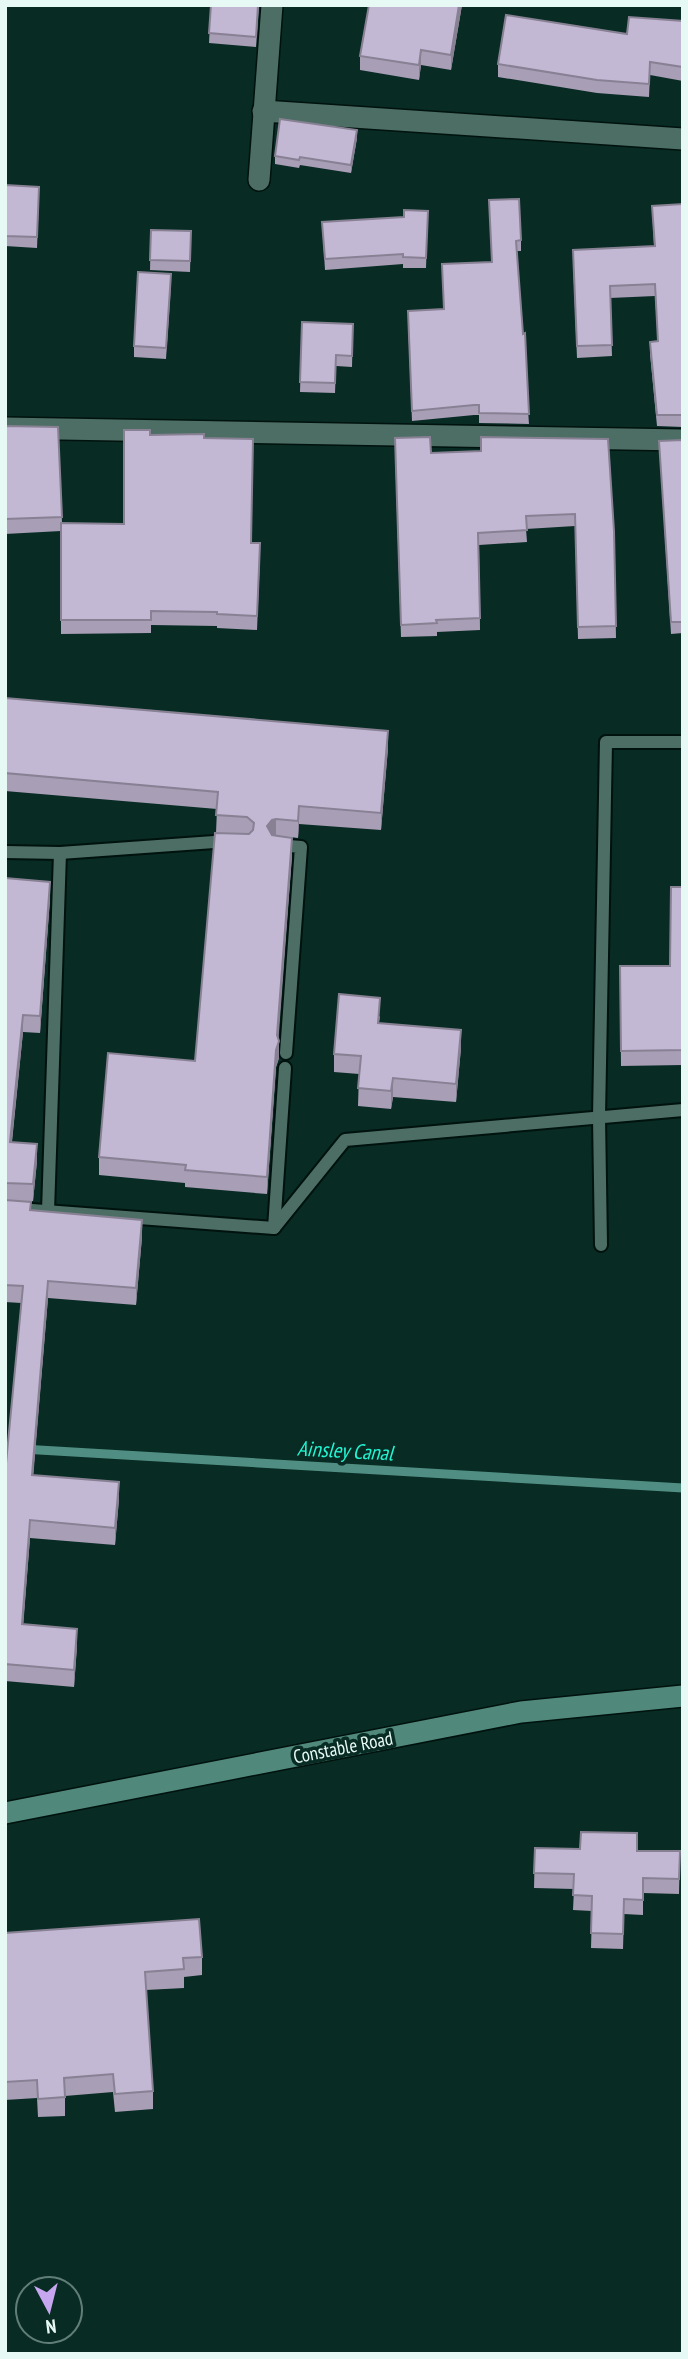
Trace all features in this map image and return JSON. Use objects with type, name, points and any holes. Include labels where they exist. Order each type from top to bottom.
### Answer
[{"type":"street","points":[[259,180],[272,5]]},
{"type":"street","points":[[263,111],[683,139]]},
{"type":"street","points":[[5,428],[683,440]]},
{"type":"street","name":"Constable Road","points":[[5,1813],[521,1712],[683,1696]]},
{"type":"lane","points":[[601,1245],[598,1117],[606,741],[683,741]]},
{"type":"lane","points":[[5,852],[60,852],[239,842]]},
{"type":"lane","points":[[276,845],[301,847],[286,1053]]},
{"type":"lane","points":[[48,1211],[60,852]]},
{"type":"lane","points":[[274,1228],[285,1068]]},
{"type":"lane","points":[[274,1228],[345,1140],[683,1110]]},
{"type":"lane","points":[[5,1208],[274,1228]]},
{"type":"building","points":[[211,5],[258,5],[256,37],[209,33]]},
{"type":"building","points":[[369,5],[459,5],[451,55],[421,50],[419,65],[360,56]]},
{"type":"building","points":[[506,15],[627,34],[629,17],[683,21],[683,67],[650,62],[649,84],[597,80],[498,64]]},
{"type":"building","points":[[280,119],[357,130],[351,165],[275,156]]},
{"type":"building","points":[[5,185],[39,187],[37,237],[5,236]]},
{"type":"building","points":[[519,199],[521,240],[516,241],[529,414],[479,413],[479,405],[412,411],[408,311],[444,309],[442,264],[492,262],[489,200]]},
{"type":"building","points":[[683,204],[683,415],[657,415],[650,342],[658,341],[655,284],[610,286],[612,345],[577,346],[573,250],[655,246],[652,206]]},
{"type":"building","points":[[404,210],[428,211],[426,258],[403,257],[403,254],[325,259],[322,222],[404,217]]},
{"type":"building","points":[[151,230],[191,231],[190,261],[150,260]]},
{"type":"building","points":[[138,272],[171,274],[166,348],[134,346]]},
{"type":"building","points":[[302,322],[353,324],[352,356],[336,355],[335,383],[300,382]]},
{"type":"building","points":[[5,426],[58,427],[62,517],[5,519]]},
{"type":"building","points":[[124,430],[150,430],[150,435],[204,434],[204,438],[253,439],[251,543],[260,543],[257,616],[217,612],[151,611],[151,620],[61,620],[61,523],[124,524]]},
{"type":"building","points":[[430,437],[431,453],[481,451],[481,437],[608,439],[616,626],[578,627],[575,514],[526,516],[527,530],[478,533],[480,618],[401,625],[395,438]]},
{"type":"building","points":[[683,440],[683,622],[671,622],[659,441]]},
{"type":"building","points":[[5,698],[388,731],[381,813],[299,806],[298,821],[276,819],[267,826],[272,835],[292,838],[267,1177],[185,1170],[186,1165],[99,1157],[108,1053],[195,1061],[215,833],[249,834],[254,823],[247,817],[216,815],[218,792],[5,773]]},
{"type":"building","points":[[5,878],[50,882],[40,1016],[23,1015],[10,1142],[37,1144],[33,1184],[5,1183]]},
{"type":"building","points":[[671,887],[683,887],[683,1050],[621,1051],[620,966],[670,966]]},
{"type":"building","points":[[339,994],[380,998],[378,1023],[461,1030],[456,1084],[393,1078],[391,1091],[358,1088],[361,1056],[334,1054]]},
{"type":"building","points":[[5,1200],[31,1202],[30,1210],[142,1220],[136,1288],[48,1281],[32,1475],[119,1482],[115,1528],[30,1520],[22,1624],[77,1629],[74,1670],[5,1664],[5,1474],[23,1286],[5,1285]]},
{"type":"building","points":[[581,1832],[637,1833],[637,1851],[680,1851],[679,1879],[643,1878],[643,1900],[624,1899],[623,1934],[591,1933],[592,1896],[573,1895],[574,1874],[534,1873],[535,1848],[580,1849]]},
{"type":"building","points":[[199,1919],[202,1957],[183,1958],[184,1969],[145,1972],[153,2091],[115,2094],[113,2074],[64,2078],[65,2097],[38,2099],[37,2080],[5,2082],[5,1933]]},
{"type":"waterway","name":"Ainsley Canal","points":[[5,1448],[683,1488]]}]
